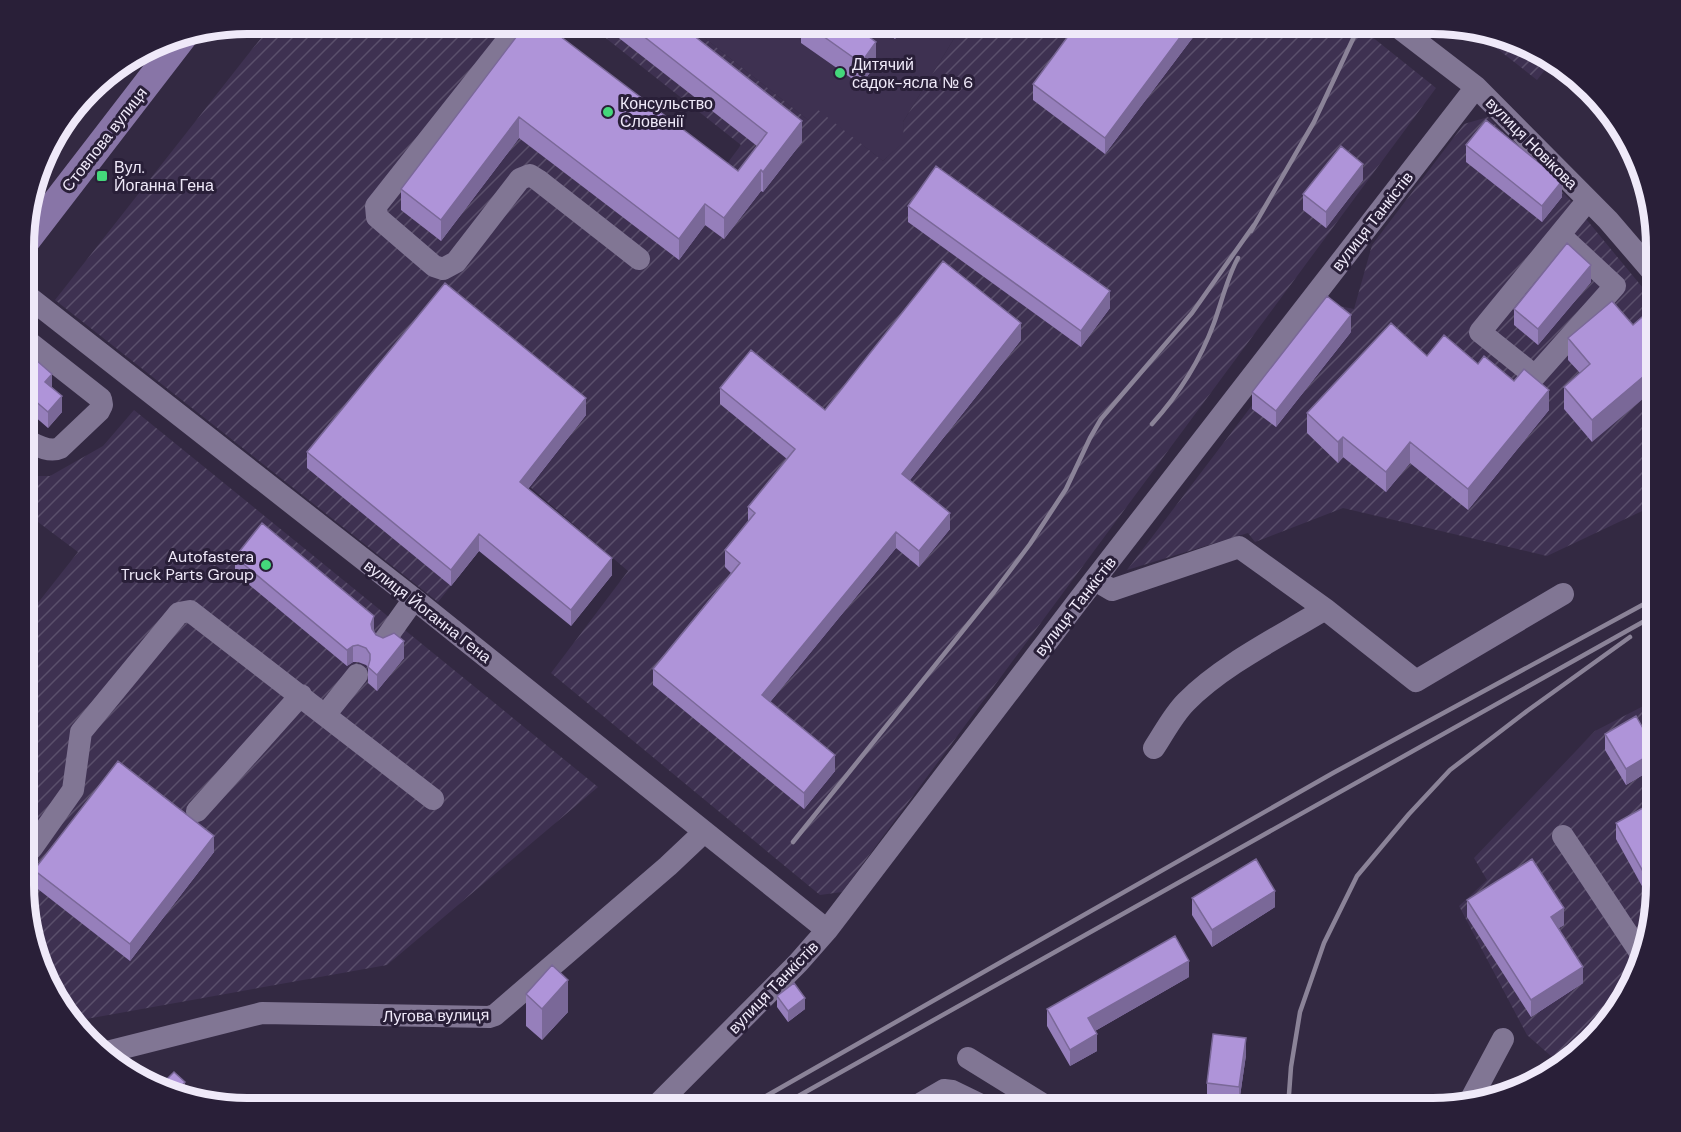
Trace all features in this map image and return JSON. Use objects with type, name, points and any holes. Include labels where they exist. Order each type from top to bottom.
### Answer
[{"type":"main road","name":"Стовпова вулиця","points":[[35,229],[175,48]]},
{"type":"street","name":"вулиця Новікова","points":[[1408,34],[1476,87],[1588,200],[1646,265]]},
{"type":"street","points":[[511,35],[376,206],[377,217],[434,266],[443,269],[456,261],[520,179],[530,175],[639,259]]},
{"type":"street","name":"вулиця Танкістів","points":[[664,1098],[798,963],[827,930],[1476,87]]},
{"type":"street","points":[[1560,235],[1615,286],[1535,376],[1480,332],[1588,200]]},
{"type":"street","name":"вулиця Йоганна Гена","points":[[34,301],[414,599],[827,930]]},
{"type":"street","points":[[34,356],[101,399],[102,405],[99,411],[60,448],[54,451],[34,443]]},
{"type":"street","points":[[1095,580],[1112,590],[1239,547],[1325,609],[1416,681],[1563,594]]},
{"type":"street","points":[[384,641],[414,599]]},
{"type":"street","points":[[1154,748],[1185,702],[1210,681],[1249,654],[1325,609]]},
{"type":"street","points":[[34,845],[73,790],[81,732],[179,612],[190,611],[199,616],[433,798]]},
{"type":"street","points":[[325,715],[357,675]]},
{"type":"street","points":[[196,811],[301,695]]},
{"type":"street","name":"Лугова вулиця","points":[[114,1050],[262,1013],[489,1017],[495,1015],[659,874],[704,832]]},
{"type":"street","points":[[1563,836],[1637,947]]},
{"type":"street","points":[[1475,1093],[1503,1039]]},
{"type":"street","points":[[968,1058],[1032,1097]]},
{"type":"street","points":[[932,1097],[944,1090],[965,1097]]},
{"type":"shaded area","name":"Дитячий садок-ясла № 6","points":[[957,34],[903,122],[905,141],[883,161],[817,110],[808,120],[702,36]]},
{"type":"shaded area","points":[[957,34],[1369,34],[1436,88],[842,892],[820,895],[551,673],[628,571],[530,487],[438,602],[55,300],[263,35],[545,35],[720,173],[741,145],[602,35],[703,35],[808,120],[817,109],[883,161],[904,141],[903,122]]},
{"type":"shaded area","points":[[1488,42],[1528,56],[1547,67],[1537,80]]},
{"type":"shaded area","points":[[1488,117],[1572,202],[1646,292],[1646,509],[1547,556],[1343,508],[1255,542],[1248,533],[1127,570],[1329,304],[1354,309],[1372,245],[1464,124]]},
{"type":"shaded area","points":[[134,410],[598,787],[387,965],[83,1020],[56,979],[46,953],[36,913],[34,885],[34,608],[78,552],[34,519],[34,476],[50,476],[103,446]]},
{"type":"shaded area","points":[[1646,705],[1645,913],[1635,953],[1625,979],[1611,1003],[1594,1025],[1555,1060],[1527,1035],[1459,906],[1487,880],[1474,858],[1595,731]]},
{"type":"building","points":[[866,34],[876,42],[861,63],[821,35]]},
{"type":"building","points":[[1069,34],[1182,34],[1105,138],[1033,84]]},
{"type":"building","points":[[518,35],[558,35],[738,171],[767,133],[642,35],[692,35],[802,121],[724,218],[705,204],[679,239],[519,117],[441,220],[401,189]]},
{"type":"building","points":[[1486,120],[1562,181],[1542,206],[1466,145]]},
{"type":"building","points":[[1341,146],[1363,164],[1326,212],[1303,194]]},
{"type":"building","points":[[936,166],[1110,291],[1081,331],[908,206]]},
{"type":"building","points":[[1567,243],[1591,265],[1538,329],[1514,309]]},
{"type":"building","points":[[943,261],[1021,323],[902,474],[950,513],[919,551],[896,532],[762,695],[835,755],[804,793],[653,669],[740,563],[725,550],[755,513],[748,507],[795,449],[720,388],[751,350],[825,410]]},
{"type":"building","points":[[445,283],[586,398],[520,482],[612,558],[571,610],[479,534],[451,570],[307,452]]},
{"type":"building","points":[[1327,296],[1351,315],[1276,411],[1252,392]]},
{"type":"building","points":[[1612,301],[1633,325],[1646,314],[1646,374],[1592,420],[1564,387],[1590,364],[1568,338]]},
{"type":"building","points":[[1391,323],[1427,356],[1444,335],[1478,364],[1484,356],[1514,381],[1524,369],[1549,390],[1468,489],[1410,442],[1386,472],[1343,437],[1338,442],[1307,413]]},
{"type":"building","points":[[36,360],[52,374],[45,382],[62,396],[48,412],[34,400],[34,361]]},
{"type":"building","points":[[262,523],[374,616],[371,624],[376,635],[383,638],[394,633],[404,641],[377,675],[368,667],[370,654],[366,648],[358,645],[347,650],[235,557]]},
{"type":"building","points":[[1636,716],[1646,734],[1646,757],[1626,769],[1605,734]]},
{"type":"building","points":[[118,761],[214,836],[130,944],[34,870]]},
{"type":"building","points":[[1646,806],[1646,877],[1616,823]]},
{"type":"building","points":[[1256,859],[1275,891],[1212,930],[1192,898]]},
{"type":"building","points":[[1532,859],[1564,908],[1551,917],[1583,967],[1531,1000],[1467,900]]},
{"type":"building","points":[[1175,936],[1189,961],[1088,1018],[1097,1034],[1070,1050],[1047,1009]]},
{"type":"building","points":[[552,965],[568,980],[542,1009],[526,994]]},
{"type":"building","points":[[794,983],[805,998],[788,1011],[777,996]]},
{"type":"building","points":[[1213,1034],[1246,1038],[1239,1087],[1207,1083]]},
{"type":"building","points":[[174,1072],[185,1082],[181,1087],[165,1081]]},
{"type":"railway","points":[[1251,231],[1314,122],[1355,34]]},
{"type":"railway","points":[[793,842],[1030,544],[1066,489],[1101,419],[1192,313],[1254,225]]},
{"type":"railway","points":[[1152,424],[1180,389],[1202,351],[1238,258]]},
{"type":"railway","points":[[763,1098],[1333,773],[1646,603]]},
{"type":"railway","points":[[796,1098],[1646,620]]},
{"type":"railway","points":[[1289,1097],[1300,1012],[1324,943],[1357,876],[1409,814],[1450,770],[1630,637]]},
{"type":"place","name":"Дитячий садок-ясла № 6","points":[[840,73]]},
{"type":"place","name":"Консульство Словенії","points":[[608,112]]},
{"type":"place","name":"Вул. Йоганна Гена","points":[[102,176]]},
{"type":"place","name":"Autofastera Truck Parts Group","points":[[266,565]]}]
